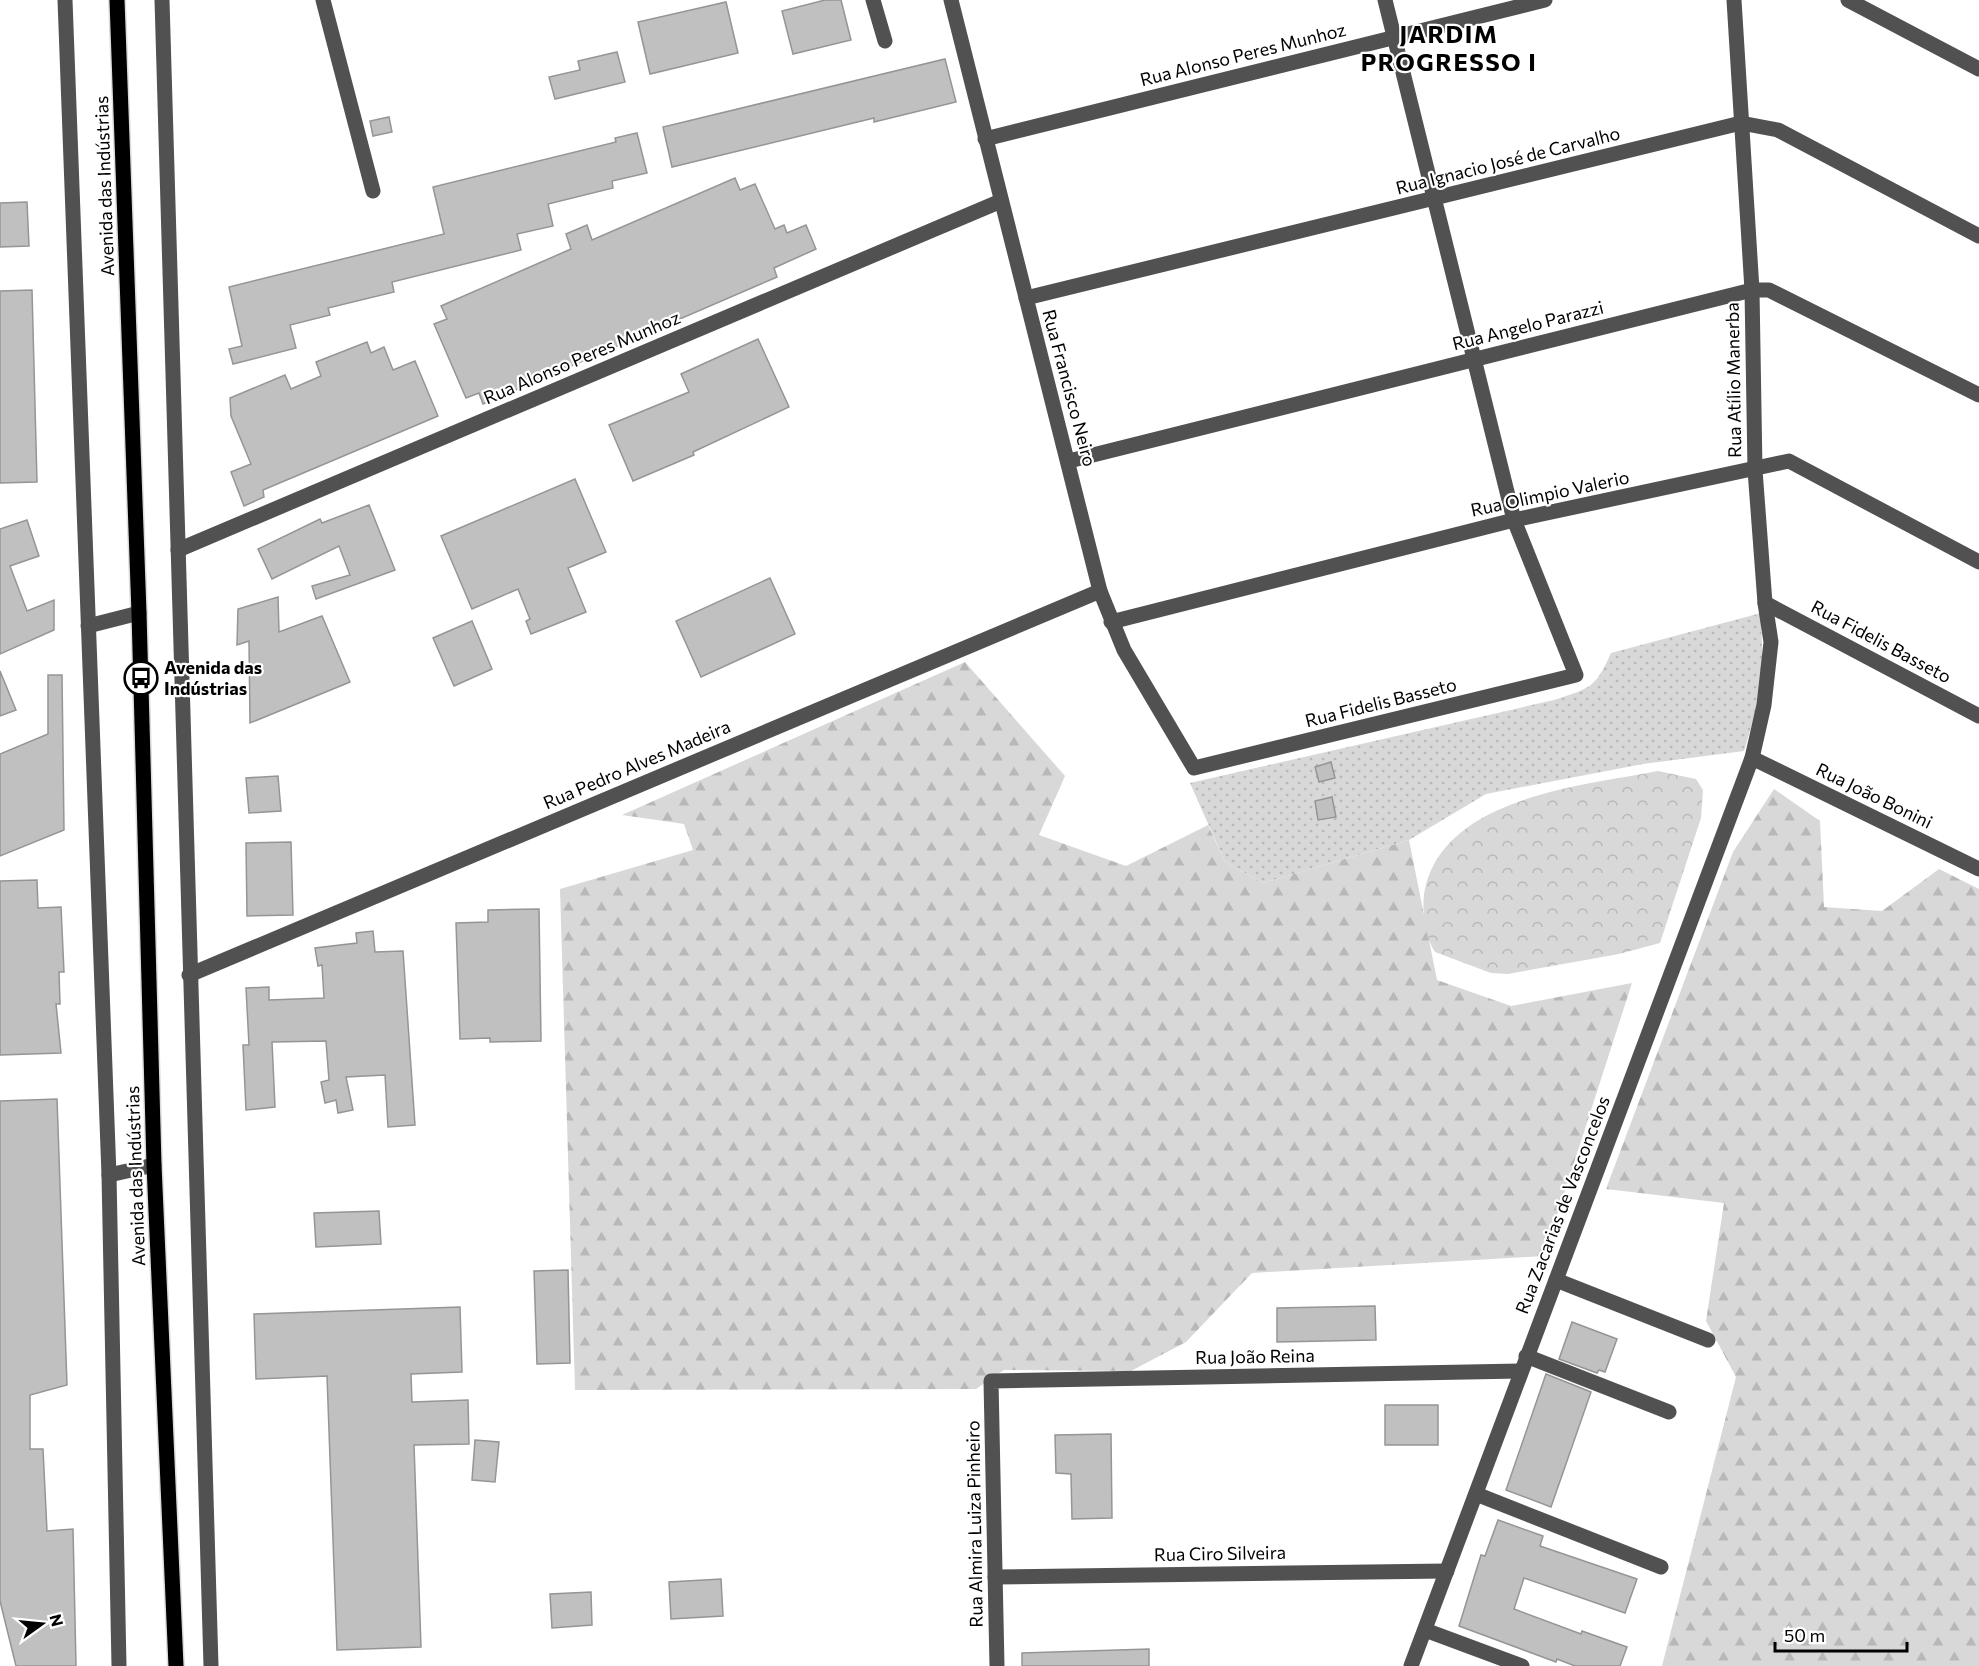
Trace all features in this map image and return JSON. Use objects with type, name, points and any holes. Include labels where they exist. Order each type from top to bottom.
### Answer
[{"type":"main road","name":"Avenida das Indústrias","points":[[117,0],[140,613],[154,1165],[176,1666]]},
{"type":"street","points":[[65,0],[109,1175],[119,1666]]},
{"type":"street","points":[[162,0],[211,1666]]},
{"type":"street","points":[[323,0],[373,191]]},
{"type":"street","points":[[873,0],[885,42]]},
{"type":"street","name":"Rua Francisco Neiro","points":[[951,0],[1100,591],[1124,650],[1194,768]]},
{"type":"street","points":[[1385,0],[1514,520]]},
{"type":"street","name":"Rua Alonso Peres Munhoz","points":[[985,139],[1545,0]]},
{"type":"street","name":"Rua Atílio Manerba","points":[[1734,0],[1752,291],[1755,470],[1765,603],[1772,642],[1764,705],[1752,758]]},
{"type":"street","points":[[1848,0],[1979,69]]},
{"type":"street","name":"Rua Ignacio José de Carvalho","points":[[1026,298],[1741,123],[1778,130],[1979,236]]},
{"type":"street","name":"Rua Alonso Peres Munhoz","points":[[178,550],[1001,201]]},
{"type":"street","name":"Rua Angelo Parazzi","points":[[1069,461],[1752,291],[1769,290],[1979,395]]},
{"type":"street","name":"Rua Olimpio Valerio","points":[[1112,622],[1514,520],[1789,461],[1979,562]]},
{"type":"street","name":"Rua Fidelis Basseto","points":[[1194,768],[1576,675],[1514,520]]},
{"type":"street","name":"Rua Pedro Alves Madeira","points":[[189,975],[1100,591]]},
{"type":"street","name":"Rua Fidelis Basseto","points":[[1765,603],[1979,716]]},
{"type":"street","points":[[88,626],[140,613]]},
{"type":"street","name":"Rua João Bonini","points":[[1752,758],[1979,869]]},
{"type":"street","name":"Rua Zacarias de Vasconcelos","points":[[1411,1666],[1752,758]]},
{"type":"street","points":[[109,1175],[154,1165]]},
{"type":"street","points":[[1556,1280],[1708,1340]]},
{"type":"street","points":[[1526,1356],[1670,1412]]},
{"type":"street","name":"Rua João Reina","points":[[992,1381],[1520,1371]]},
{"type":"street","name":"Rua Almira Luiza Pinheiro","points":[[992,1381],[997,1666]]},
{"type":"street","points":[[1476,1494],[1661,1567]]},
{"type":"street","name":"Rua Ciro Silveira","points":[[995,1577],[1447,1571]]},
{"type":"street","points":[[1425,1630],[1522,1666]]},
{"type":"green space","points":[[1761,613],[1763,686],[1744,751],[1643,764],[1486,794],[1409,840],[1263,883],[1225,862],[1190,783],[1554,700],[1590,686],[1600,674],[1611,653]]},
{"type":"green space","points":[[965,662],[1065,776],[1039,835],[1126,866],[1208,825],[1225,862],[1263,883],[1409,840],[1437,980],[1511,1006],[1632,983],[1544,1256],[1252,1273],[1186,1342],[1131,1371],[1004,1370],[976,1389],[575,1390],[560,889],[693,850],[684,824],[622,815]]},
{"type":"green space","points":[[1658,771],[1696,779],[1703,790],[1701,818],[1660,943],[1619,954],[1508,974],[1491,973],[1435,952],[1425,924],[1424,894],[1436,861],[1457,836],[1485,816],[1518,802],[1555,791]]},
{"type":"green space","points":[[1774,789],[1820,821],[1824,907],[1882,911],[1939,869],[1979,889],[1979,1666],[1662,1666],[1736,1377],[1706,1321],[1724,1203],[1606,1189],[1733,852]]},
{"type":"building","points":[[825,0],[841,0],[851,40],[793,54],[782,11]]},
{"type":"building","points":[[726,2],[738,53],[650,74],[638,22]]},
{"type":"building","points":[[617,52],[625,82],[555,99],[549,77],[580,70],[578,61]]},
{"type":"building","points":[[945,59],[956,102],[874,122],[874,118],[672,167],[663,127]]},
{"type":"building","points":[[389,117],[392,132],[373,136],[370,121]]},
{"type":"building","points":[[637,133],[647,173],[612,181],[613,188],[548,204],[553,226],[517,234],[521,250],[392,282],[394,292],[328,308],[330,315],[290,325],[296,348],[233,364],[229,349],[242,346],[229,287],[444,234],[433,187],[616,142],[615,138]]},
{"type":"building","points":[[735,178],[740,190],[755,184],[775,229],[784,225],[787,233],[806,225],[816,249],[774,268],[777,277],[483,404],[479,393],[466,398],[434,324],[447,319],[441,306],[571,249],[566,234],[587,225],[592,240]]},
{"type":"building","points":[[27,202],[29,246],[0,247],[0,203]]},
{"type":"building","points":[[32,290],[37,482],[0,483],[0,291]]},
{"type":"building","points":[[758,339],[789,407],[693,452],[694,455],[633,481],[609,425],[689,392],[681,374]]},
{"type":"building","points":[[367,342],[371,353],[384,347],[393,370],[415,361],[438,416],[263,490],[264,497],[244,506],[231,472],[251,464],[231,416],[230,398],[285,375],[291,389],[321,376],[316,362]]},
{"type":"building","points":[[575,479],[606,552],[568,568],[586,612],[531,634],[526,621],[530,619],[518,589],[472,609],[441,536]]},
{"type":"building","points":[[369,505],[395,570],[316,599],[312,586],[350,575],[339,546],[272,579],[258,549],[320,519],[322,523]]},
{"type":"building","points":[[27,520],[39,556],[10,566],[27,611],[54,600],[54,630],[0,654],[0,529]]},
{"type":"building","points":[[770,578],[795,634],[701,677],[676,621]]},
{"type":"building","points":[[278,597],[279,632],[322,616],[350,682],[250,723],[249,641],[237,645],[238,609]]},
{"type":"building","points":[[472,621],[492,669],[454,686],[433,638]]},
{"type":"building","points":[[0,671],[16,710],[0,716]]},
{"type":"building","points":[[48,675],[62,675],[64,830],[0,856],[0,754],[48,734]]},
{"type":"building","points":[[1331,762],[1335,778],[1319,782],[1315,767]]},
{"type":"building","points":[[278,776],[281,811],[249,813],[246,778]]},
{"type":"building","points":[[1332,797],[1336,817],[1318,820],[1315,801]]},
{"type":"building","points":[[291,842],[293,915],[247,916],[246,843]]},
{"type":"building","points":[[37,880],[38,908],[61,907],[64,972],[59,972],[60,1004],[56,1004],[61,1053],[0,1055],[0,881]]},
{"type":"building","points":[[539,909],[541,1041],[490,1042],[490,1038],[460,1039],[456,923],[488,922],[488,910]]},
{"type":"building","points":[[373,931],[375,952],[403,951],[415,1125],[388,1127],[385,1075],[346,1077],[353,1110],[338,1113],[336,1100],[325,1103],[321,1082],[329,1080],[326,1041],[272,1042],[275,1107],[246,1110],[243,1045],[249,1045],[246,988],[269,987],[269,1000],[324,998],[322,965],[318,966],[315,948],[357,943],[356,933]]},
{"type":"building","points":[[57,1099],[67,1385],[30,1395],[30,1449],[43,1449],[47,1531],[73,1529],[76,1666],[16,1666],[0,1601],[0,1101]]},
{"type":"building","points":[[379,1211],[381,1244],[316,1247],[314,1213]]},
{"type":"building","points":[[568,1270],[570,1363],[537,1364],[534,1271]]},
{"type":"building","points":[[1375,1306],[1376,1340],[1277,1342],[1277,1308]]},
{"type":"building","points":[[460,1307],[462,1372],[411,1374],[412,1402],[468,1400],[469,1444],[414,1445],[421,1647],[337,1650],[327,1376],[256,1379],[254,1314]]},
{"type":"building","points":[[1572,1322],[1617,1339],[1605,1372],[1599,1370],[1597,1373],[1559,1359]]},
{"type":"building","points":[[1546,1374],[1591,1392],[1551,1507],[1506,1490]]},
{"type":"building","points":[[1385,1405],[1438,1405],[1438,1445],[1385,1445]]},
{"type":"building","points":[[1111,1434],[1112,1518],[1072,1519],[1071,1474],[1056,1473],[1055,1435]]},
{"type":"building","points":[[475,1440],[499,1442],[495,1482],[472,1480]]},
{"type":"building","points":[[1498,1520],[1543,1536],[1540,1546],[1637,1579],[1625,1613],[1524,1578],[1514,1609],[1581,1634],[1582,1631],[1627,1647],[1620,1666],[1575,1666],[1557,1659],[1556,1662],[1459,1626],[1481,1555],[1485,1556]]},
{"type":"building","points":[[721,1579],[723,1616],[671,1619],[669,1582]]},
{"type":"building","points":[[591,1592],[592,1625],[552,1628],[550,1594]]},
{"type":"building","points":[[1149,1649],[1149,1666],[1022,1666],[1022,1653]]},
{"type":"place","name":"Avenida das Indústrias","points":[[141,678]]},
{"type":"district","name":"JARDIM PROGRESSO I","points":[[1449,49]]}]
